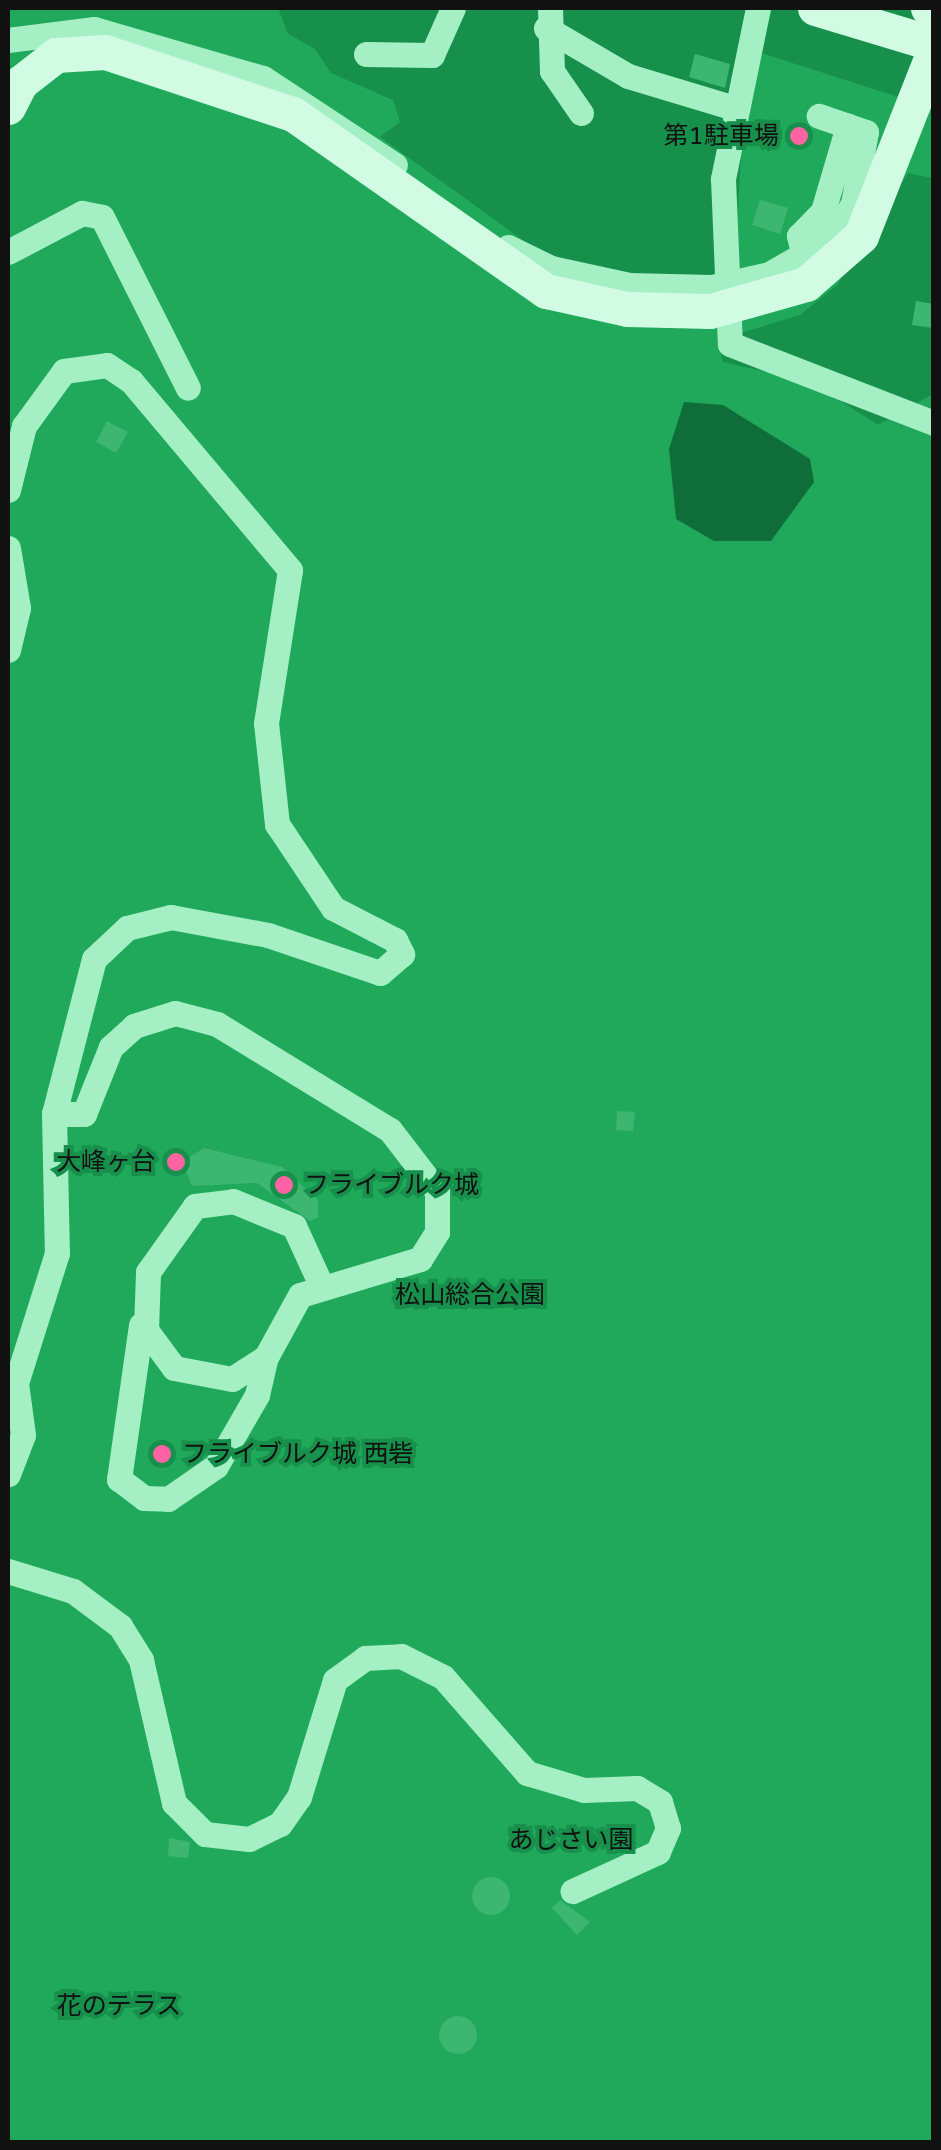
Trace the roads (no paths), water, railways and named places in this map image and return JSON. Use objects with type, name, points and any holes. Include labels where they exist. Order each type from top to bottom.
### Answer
[{"type":"street","points":[[366,54],[432,55],[453,8]]},
{"type":"street","points":[[758,8],[734,108],[723,180],[730,344],[934,423]]},
{"type":"street","points":[[814,8],[934,44]]},
{"type":"street","points":[[548,18],[628,76],[734,108]]},
{"type":"street","points":[[548,18],[552,71],[581,113]]},
{"type":"street","points":[[8,40],[94,28],[263,78],[522,256],[591,280],[712,286],[804,257],[853,204],[866,132],[819,116]]},
{"type":"street","points":[[8,108],[20,83],[56,55],[123,58],[293,114],[546,291],[627,310],[710,310],[806,284],[861,236],[934,52]]},
{"type":"street","points":[[8,252],[82,213],[102,218],[188,388]]},
{"type":"street","points":[[8,490],[24,426],[53,381],[92,362],[131,382],[205,458],[290,570],[266,723],[276,824],[332,908],[395,940],[401,957],[380,974],[268,935],[186,918],[141,922],[115,936],[87,972],[54,1114],[57,1253],[16,1382],[23,1434],[8,1474]]},
{"type":"street","points":[[8,548],[18,608],[8,650]]},
{"type":"street","points":[[54,1114],[84,1114],[111,1047],[134,1026],[176,1013],[217,1024],[390,1130],[433,1182],[436,1232],[412,1265],[321,1285],[288,1310],[266,1356],[257,1396],[216,1466],[168,1499],[144,1498],[119,1478],[148,1272],[174,1227],[194,1206],[233,1201],[294,1226],[321,1285]]},
{"type":"street","points":[[143,1305],[156,1351],[184,1374],[232,1379],[266,1356]]},
{"type":"street","points":[[8,1571],[90,1600],[132,1642],[170,1792],[196,1828],[238,1841],[280,1824],[299,1797],[335,1680],[365,1658],[401,1656],[443,1677],[528,1773],[584,1790],[638,1788],[660,1802],[668,1828],[658,1852],[573,1891]]},
{"type":"place","name":"第1駐車場","points":[[799,136]]},
{"type":"place","name":"大峰ヶ台","points":[[176,1162]]},
{"type":"place","name":"フライブルク城","points":[[284,1185]]},
{"type":"place","name":"フライブルク城 西砦","points":[[162,1454]]},
{"type":"park label","name":"松山総合公園","points":[[470,1295]]},
{"type":"park label","name":"あじさい園","points":[[571,1840]]},
{"type":"park label","name":"花のテラス","points":[[119,2006]]}]
